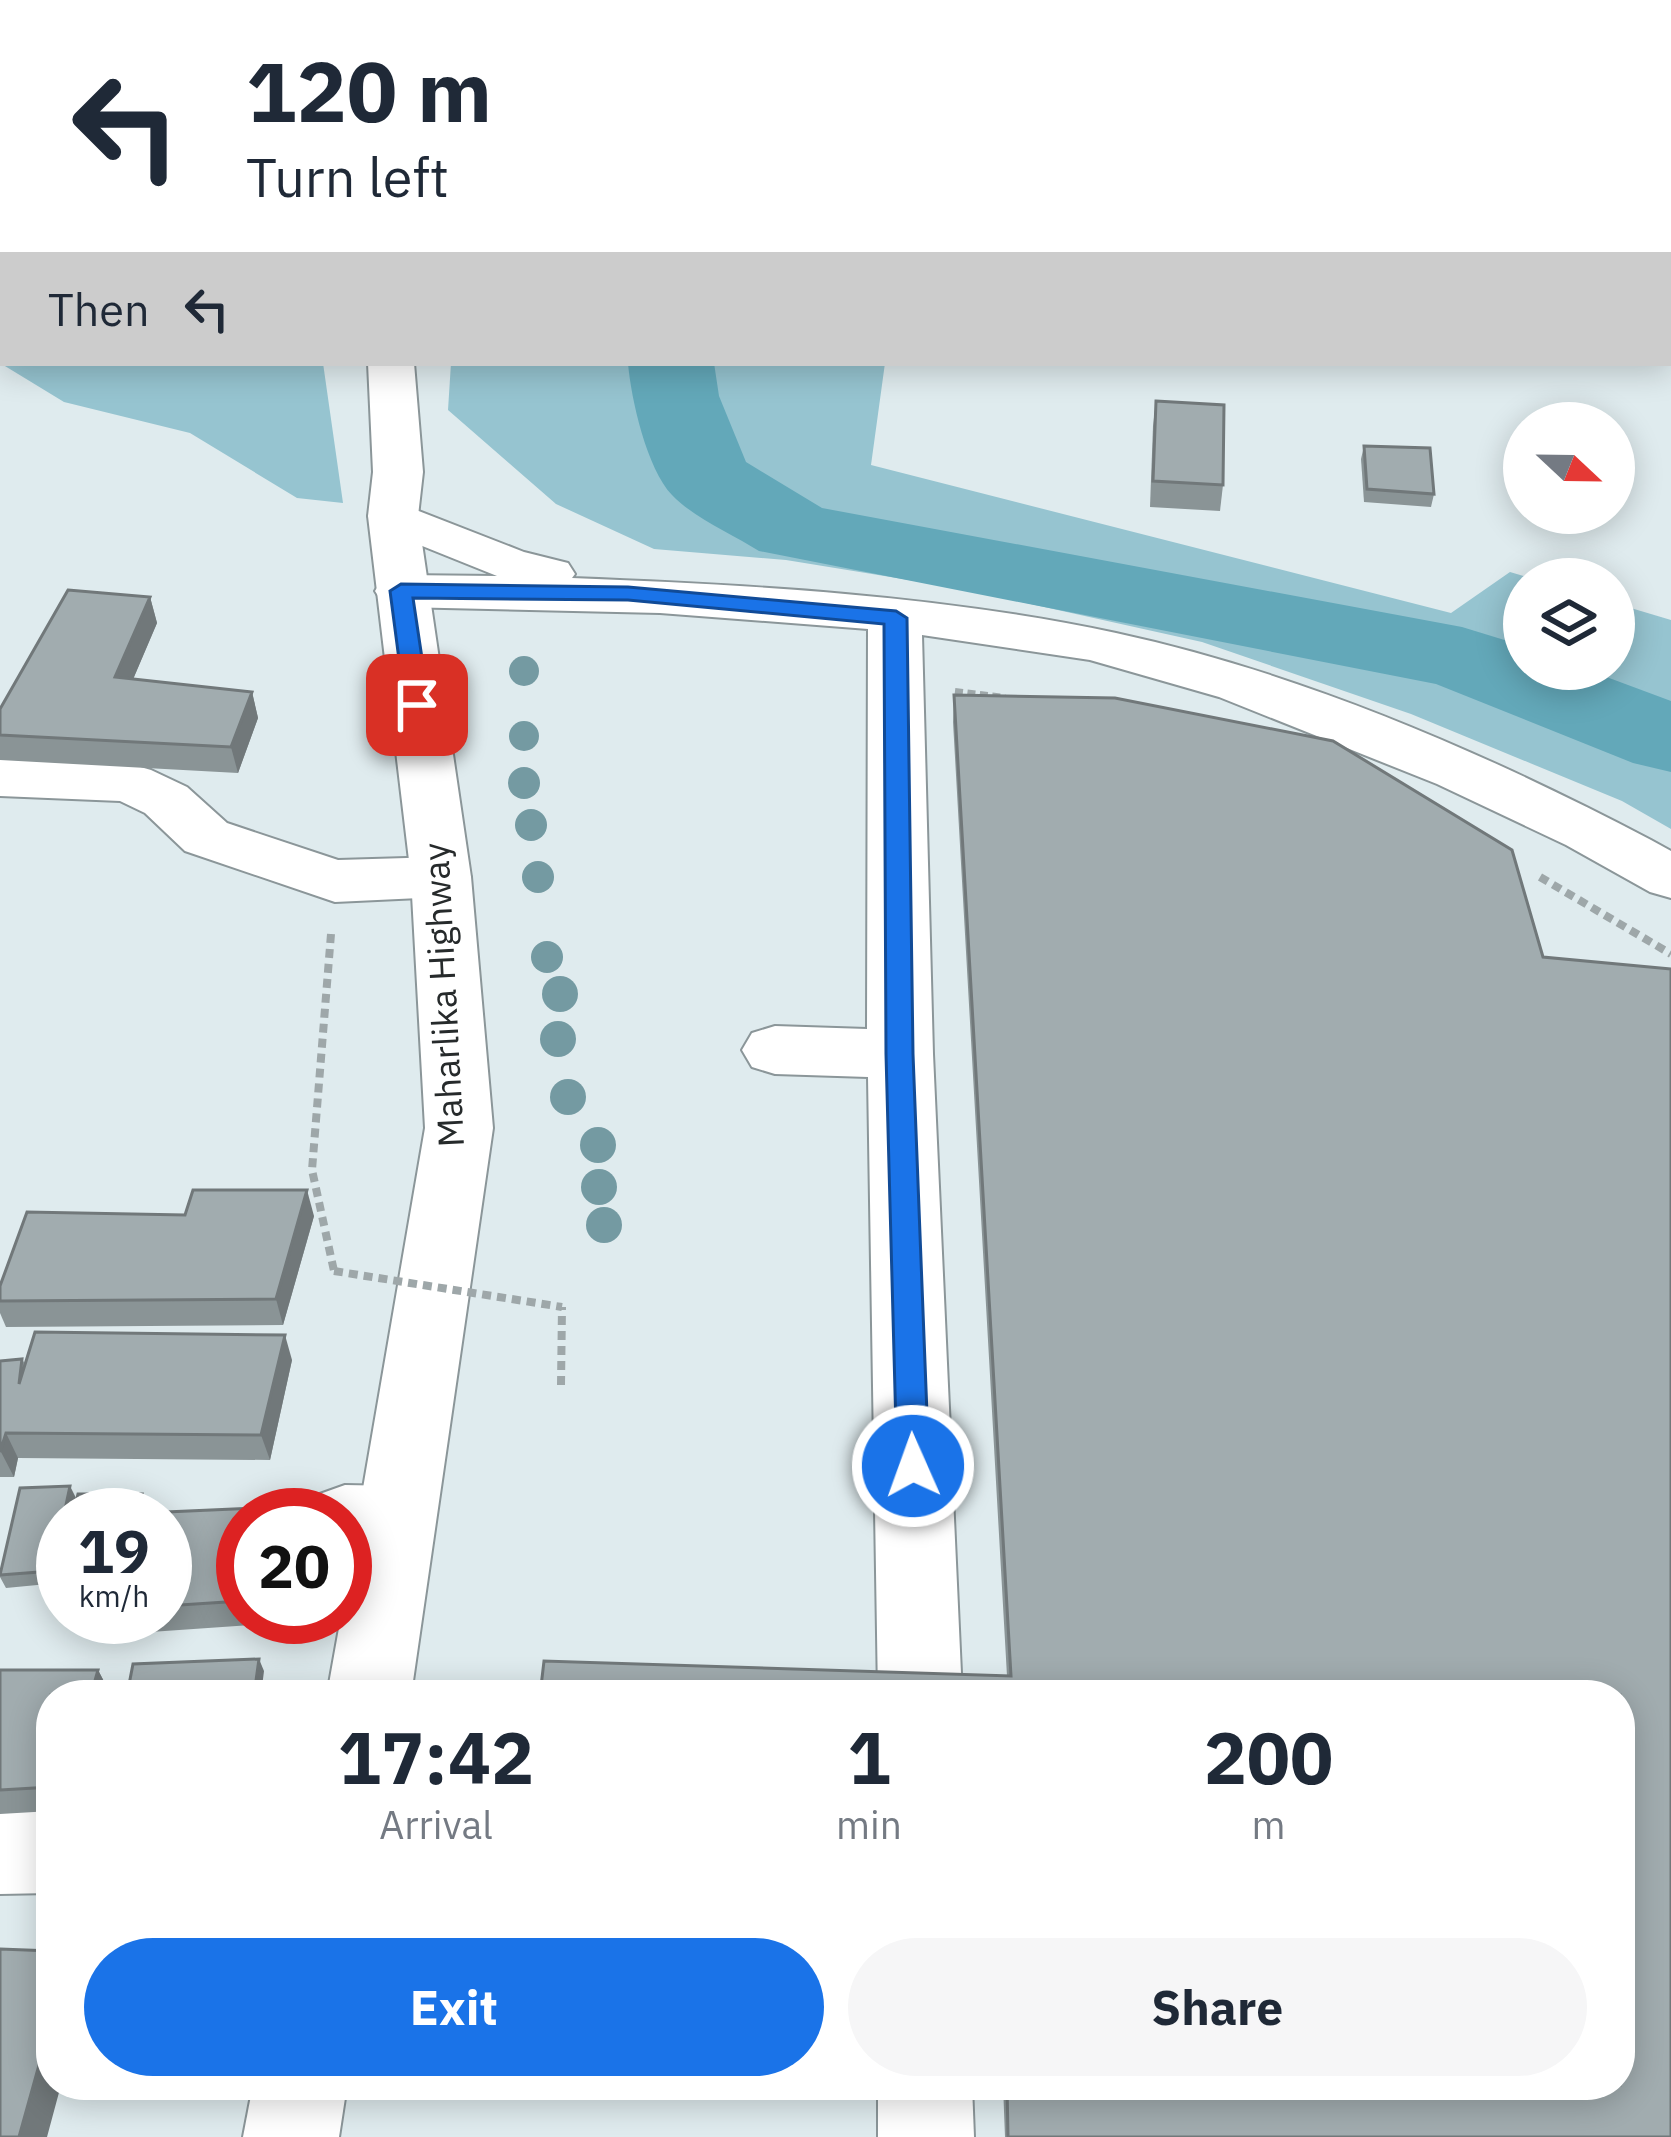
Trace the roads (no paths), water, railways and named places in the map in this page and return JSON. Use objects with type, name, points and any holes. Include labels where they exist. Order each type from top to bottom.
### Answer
[{"type":"street","name":"Maharlika Highway","points":[[372,1515],[459,1128],[441,878],[393,516],[398,472],[391,366]]},
{"type":"street","points":[[393,516],[506,563],[628,593]]},
{"type":"street","points":[[403,607],[628,593],[896,618],[1094,644],[1210,674],[1457,768],[1617,846],[1671,878]]},
{"type":"street","points":[[403,607],[652,610],[721,601]]},
{"type":"street","points":[[896,618],[900,1054],[920,1680]]},
{"type":"street","points":[[0,777],[130,783],[166,800],[206,837],[335,881],[441,878]]},
{"type":"street","points":[[775,1051],[900,1054]]},
{"type":"street","name":"Maharlika Highway","points":[[369,1680],[370,1644]]},
{"type":"street","points":[[0,1852],[36,1851]]},
{"type":"street","points":[[291,2137],[297,2100]]},
{"type":"street","points":[[925,2100],[926,2137]]},
{"type":"waterway","points":[[671,366],[675,396],[706,477],[793,531],[1462,658],[1671,739]]}]
